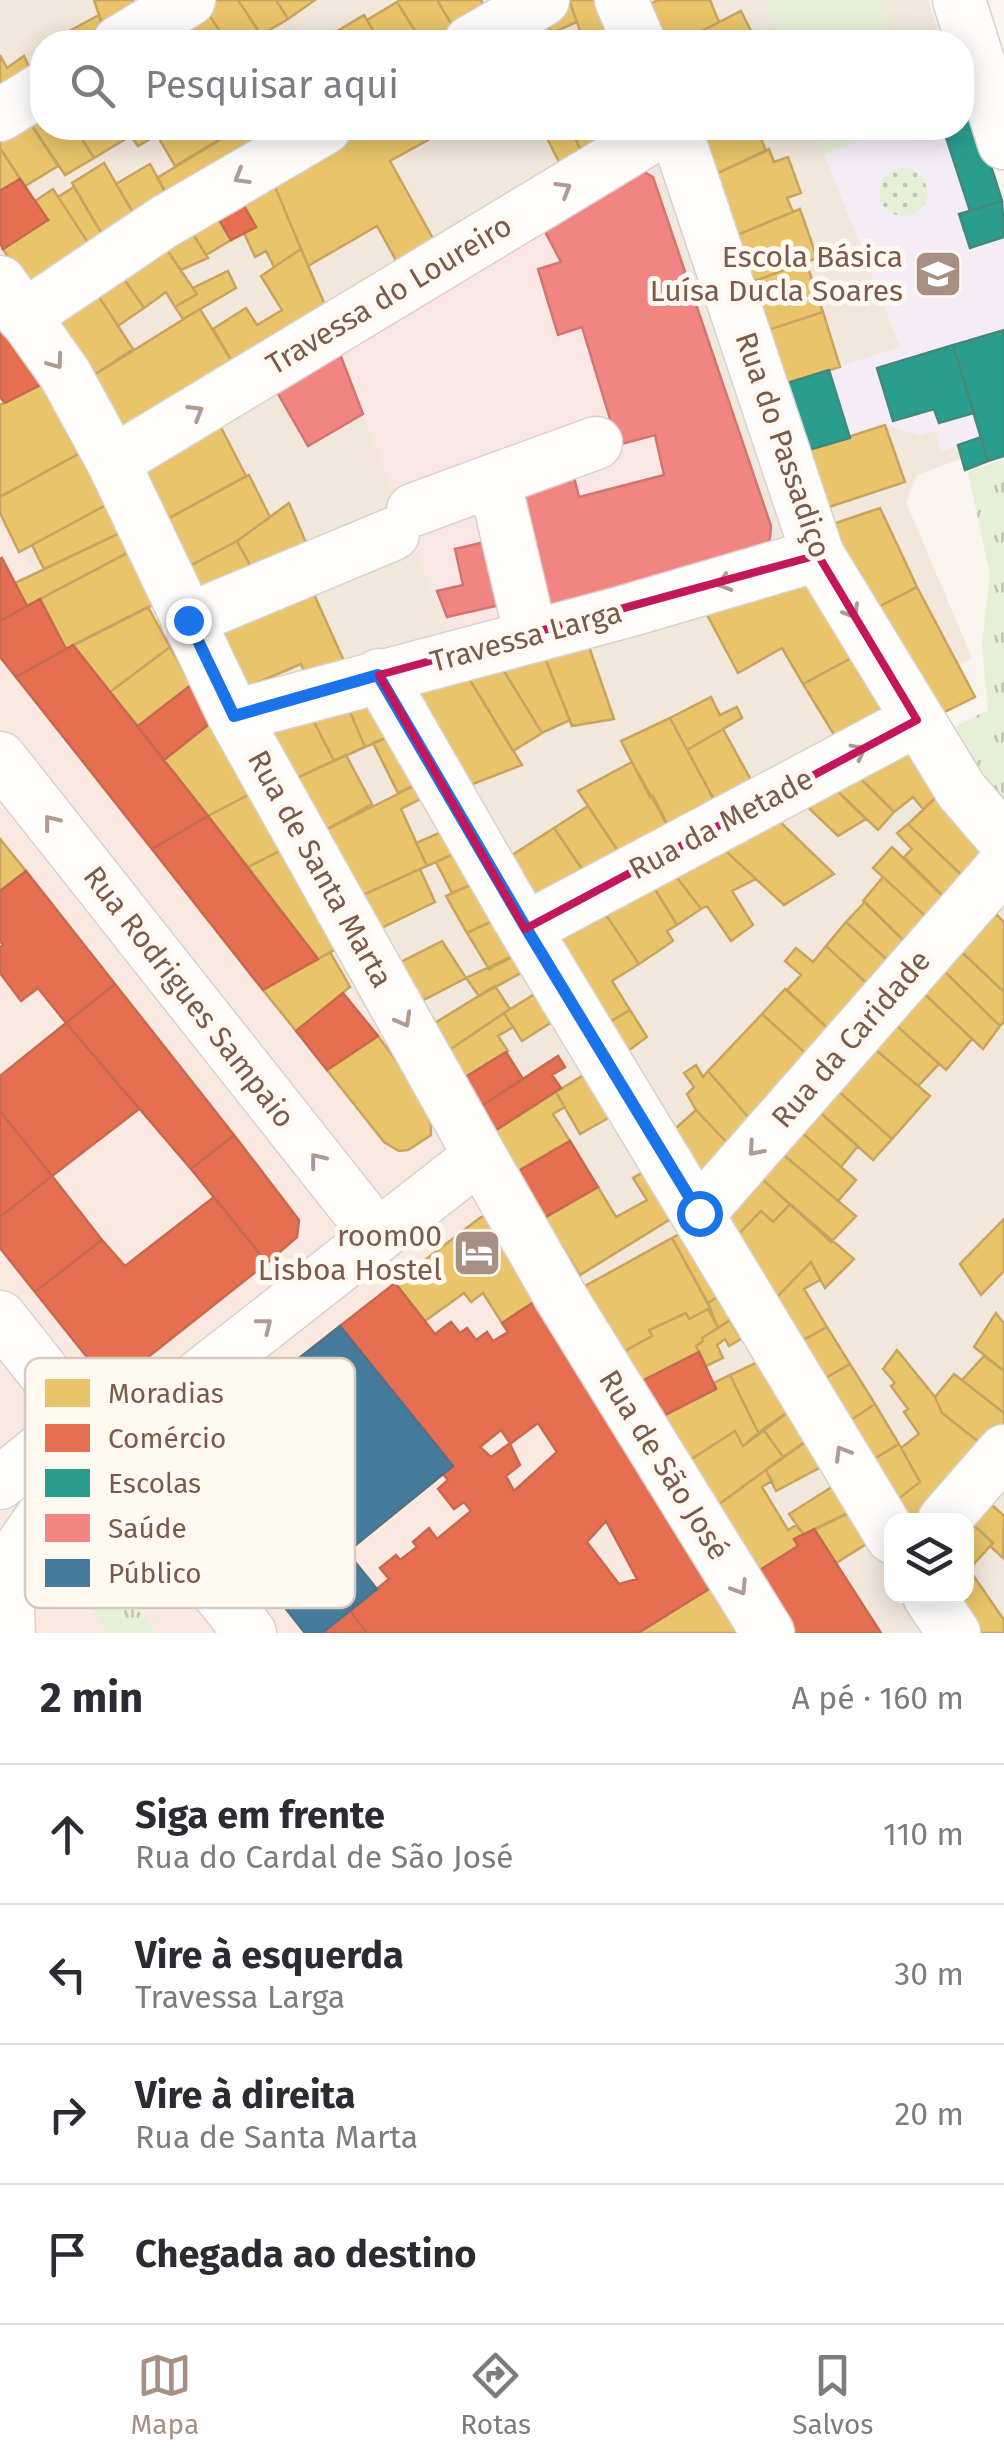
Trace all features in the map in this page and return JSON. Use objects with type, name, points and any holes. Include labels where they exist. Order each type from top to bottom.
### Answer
[{"type":"street","points":[[139,30],[189,0]]},
{"type":"street","points":[[491,30],[542,0]]},
{"type":"street","points":[[621,0],[634,30]]},
{"type":"street","points":[[959,0],[968,30]]},
{"type":"street","points":[[974,48],[1004,144]]},
{"type":"street","points":[[0,115],[30,96]]},
{"type":"street","points":[[12,299],[164,222],[305,140]]},
{"type":"street","name":"Travessa do Loureiro","points":[[112,462],[646,140]]},
{"type":"street","name":"Rua do Passadiço","points":[[678,140],[818,555],[961,790],[1004,840]]},
{"type":"street","name":"Rua de Santa Marta","points":[[12,299],[65,374],[112,462],[234,716],[560,1296]]},
{"type":"street","points":[[188,620],[494,480],[596,443]]},
{"type":"street","points":[[494,480],[531,636]]},
{"type":"street","name":"Travessa Larga","points":[[234,716],[818,555]]},
{"type":"street","points":[[378,675],[884,1524]]},
{"type":"street","name":"Rua da Metade","points":[[526,928],[917,720]]},
{"type":"street","name":"Rua Rodrigues Sampaio","points":[[0,758],[378,1236]]},
{"type":"street","name":"Rua da Caridade","points":[[699,1213],[1004,865]]},
{"type":"street","points":[[202,1358],[378,1236],[480,1156]]},
{"type":"street","name":"Rua de São José","points":[[560,1296],[768,1633]]},
{"type":"street","points":[[0,1316],[33,1358]]},
{"type":"street","points":[[950,1513],[1004,1452]]},
{"type":"street","points":[[0,1483],[25,1470]]},
{"type":"street","points":[[10,1633],[7,1586],[17,1552],[25,1541]]},
{"type":"street","points":[[934,1603],[954,1633]]},
{"type":"street","points":[[230,1608],[250,1633]]},
{"type":"highlighted area","points":[[818,555],[917,720],[525,929],[379,675]]},
{"type":"shaded area","points":[[0,0],[929,0],[938,30],[30,30],[30,140],[964,140],[1004,443],[917,475],[906,502],[972,658],[891,699],[1004,828],[1004,1633],[783,1633],[475,1155],[0,524]]},
{"type":"shaded area","name":"Escola Básica Luísa Ducla Soares","points":[[974,114],[1004,201],[1004,456],[965,470],[958,446],[941,451],[936,431],[920,436],[885,425],[850,438],[774,387],[900,347],[824,154],[860,140],[974,140]]},
{"type":"shaded area","points":[[641,170],[653,177],[771,526],[766,547],[447,633],[335,341]]},
{"type":"shaded area","points":[[0,524],[475,1155],[749,1633],[0,1633]]},
{"type":"green space","points":[[764,0],[880,0],[892,30],[775,30]]},
{"type":"green space","points":[[819,140],[860,140],[824,154]]},
{"type":"green space","points":[[903,168],[920,175],[927,192],[920,209],[903,216],[886,209],[879,192],[886,175]]},
{"type":"green space","points":[[1004,459],[1004,808],[945,732],[988,710],[982,644],[990,575],[968,472]]},
{"type":"green space","points":[[93,1608],[136,1608],[156,1633],[109,1633]]},
{"type":"building: Moradias","points":[[94,0],[133,0],[139,16],[117,30],[104,30]]},
{"type":"building: Moradias","points":[[199,0],[219,30],[163,30]]},
{"type":"building: Moradias","points":[[199,0],[238,0],[258,30],[219,30]]},
{"type":"building: Moradias","points":[[238,0],[276,0],[288,19],[269,30],[258,30]]},
{"type":"building: Moradias","points":[[276,0],[315,0],[288,19]]},
{"type":"building: Moradias","points":[[437,0],[455,30],[414,30],[397,2]]},
{"type":"building: Moradias","points":[[437,0],[481,0],[489,16],[466,30],[455,30]]},
{"type":"building: Moradias","points":[[569,0],[577,22],[550,30],[540,10]]},
{"type":"building: Moradias","points":[[569,0],[616,0],[627,29],[625,30],[580,30]]},
{"type":"building: Moradias","points":[[658,0],[710,0],[719,22],[703,30],[647,30],[638,10]]},
{"type":"building: Moradias","points":[[397,2],[414,30],[373,30],[367,20]]},
{"type":"building: Moradias","points":[[540,10],[551,30],[519,30]]},
{"type":"building: Moradias","points":[[741,11],[750,30],[704,30]]},
{"type":"building: Moradias","points":[[99,15],[104,30],[71,30]]},
{"type":"building: Moradias","points":[[364,15],[373,30],[339,30]]},
{"type":"building: Moradias","points":[[0,55],[7,68],[24,56],[30,69],[30,86],[0,104]]},
{"type":"building: Moradias","points":[[23,112],[30,123],[30,140],[41,140],[58,166],[25,186],[0,148],[0,127]]},
{"type":"building: Moradias","points":[[42,140],[83,140],[94,158],[65,175]]},
{"type":"building: Moradias","points":[[83,140],[124,140],[94,158]]},
{"type":"building: Moradias","points":[[160,140],[218,140],[175,166]]},
{"type":"building: Moradias","points":[[220,140],[254,140],[261,152],[174,207],[157,178]]},
{"type":"building: Moradias","points":[[319,140],[428,140],[390,161],[441,253],[404,275],[377,226],[308,266],[268,170]]},
{"type":"building: Moradias","points":[[548,140],[576,140],[586,162],[565,174]]},
{"type":"building: Moradias","points":[[576,140],[606,140],[610,152],[586,162]]},
{"type":"building: Moradias","points":[[697,140],[762,140],[766,151],[703,180]]},
{"type":"building: Moradias","points":[[0,148],[20,179],[0,191]]},
{"type":"building: Moradias","points":[[769,149],[774,162],[788,157],[801,193],[787,198],[793,212],[725,240],[703,180]]},
{"type":"building: Moradias","points":[[104,163],[141,226],[109,246],[72,183]]},
{"type":"building: Moradias","points":[[150,164],[174,207],[141,226],[116,184]]},
{"type":"building: Moradias","points":[[268,170],[301,249],[274,267],[266,251],[255,257],[244,233],[256,227],[235,190]]},
{"type":"building: Moradias","points":[[74,187],[109,246],[96,255],[58,197]]},
{"type":"building: Moradias","points":[[53,189],[96,255],[34,296],[3,249],[48,220],[35,201]]},
{"type":"building: Moradias","points":[[210,204],[231,240],[206,255],[184,220]]},
{"type":"building: Moradias","points":[[800,209],[817,258],[741,286],[725,240]]},
{"type":"building: Moradias","points":[[184,220],[208,258],[181,270],[158,237]]},
{"type":"building: Moradias","points":[[158,237],[197,294],[175,307],[166,292],[144,308],[115,266]]},
{"type":"building: Moradias","points":[[301,249],[331,319],[240,375],[213,329],[246,308],[257,325],[282,310],[261,276]]},
{"type":"building: Moradias","points":[[806,262],[823,312],[756,334],[741,286]]},
{"type":"building: Moradias","points":[[115,266],[144,308],[118,326],[90,283]]},
{"type":"building: Moradias","points":[[228,271],[236,288],[183,319],[175,307],[197,294],[193,288]]},
{"type":"building: Moradias","points":[[90,283],[133,349],[91,377],[48,312]]},
{"type":"building: Moradias","points":[[200,309],[240,375],[125,445],[91,377]]},
{"type":"building: Moradias","points":[[823,312],[840,367],[774,387],[756,334]]},
{"type":"building: Moradias","points":[[48,381],[80,453],[0,497],[0,405]]},
{"type":"building: Moradias","points":[[213,412],[246,476],[162,522],[134,463]]},
{"type":"building: Moradias","points":[[885,425],[905,482],[814,512],[795,454]]},
{"type":"building: Moradias","points":[[80,453],[108,504],[19,552],[0,513],[0,497]]},
{"type":"building: Moradias","points":[[249,475],[270,517],[237,541],[186,568],[162,522]]},
{"type":"building: Moradias","points":[[289,503],[314,561],[260,584],[237,541]]},
{"type":"building: Moradias","points":[[108,504],[122,532],[44,569],[32,545]]},
{"type":"building: Moradias","points":[[880,508],[917,587],[865,614],[827,526]]},
{"type":"building: Moradias","points":[[122,532],[131,551],[27,606],[15,583]]},
{"type":"building: Moradias","points":[[237,541],[260,584],[206,607],[186,568]]},
{"type":"building: Moradias","points":[[131,551],[155,604],[66,649],[40,599]]},
{"type":"building: Moradias","points":[[810,577],[859,654],[803,684],[782,648],[738,673],[704,609]]},
{"type":"building: Moradias","points":[[308,581],[344,661],[305,674],[301,664],[245,688],[215,620]]},
{"type":"building: Moradias","points":[[917,587],[975,697],[928,720],[865,614]]},
{"type":"building: Moradias","points":[[148,607],[170,647],[110,692],[73,645]]},
{"type":"building: Moradias","points":[[586,638],[614,719],[572,726],[541,648]]},
{"type":"building: Moradias","points":[[170,647],[191,685],[138,726],[110,692]]},
{"type":"building: Moradias","points":[[541,648],[570,720],[542,733],[496,658]]},
{"type":"building: Moradias","points":[[859,654],[897,717],[841,746],[803,684]]},
{"type":"building: Moradias","points":[[496,658],[542,733],[513,751],[462,667]]},
{"type":"building: Moradias","points":[[462,667],[522,765],[455,791],[393,685]]},
{"type":"building: Moradias","points":[[375,691],[401,732],[365,747],[344,698]]},
{"type":"building: Moradias","points":[[711,697],[720,715],[737,707],[742,718],[687,750],[670,718]]},
{"type":"building: Moradias","points":[[344,698],[365,747],[334,761],[308,710]]},
{"type":"building: Moradias","points":[[308,710],[334,761],[290,781],[262,726]]},
{"type":"building: Moradias","points":[[670,718],[720,811],[674,837],[621,741]]},
{"type":"building: Moradias","points":[[213,721],[254,792],[208,816],[164,760]]},
{"type":"building: Moradias","points":[[723,729],[757,791],[720,811],[687,750]]},
{"type":"building: Moradias","points":[[401,732],[428,779],[398,793],[373,743]]},
{"type":"building: Moradias","points":[[909,737],[945,789],[923,809],[913,797],[894,812],[850,768]]},
{"type":"building: Moradias","points":[[346,755],[372,804],[318,834],[290,781]]},
{"type":"building: Moradias","points":[[632,762],[674,837],[626,863],[578,791]]},
{"type":"building: Moradias","points":[[850,768],[894,812],[878,830],[826,780]]},
{"type":"building: Moradias","points":[[428,779],[436,791],[401,809],[427,866],[352,900],[318,834]]},
{"type":"building: Moradias","points":[[826,780],[866,819],[838,836],[797,797]]},
{"type":"building: Moradias","points":[[945,789],[1003,849],[971,884],[908,824]]},
{"type":"building: Moradias","points":[[254,792],[284,849],[248,867],[208,816]]},
{"type":"building: Moradias","points":[[588,806],[620,854],[586,875],[554,828]]},
{"type":"building: Moradias","points":[[770,812],[834,874],[784,905],[715,841]]},
{"type":"building: Moradias","points":[[908,824],[971,884],[952,905],[904,857],[912,849],[897,833]]},
{"type":"building: Moradias","points":[[450,828],[462,850],[427,866],[416,843]]},
{"type":"building: Moradias","points":[[554,828],[586,875],[533,902],[506,859]]},
{"type":"building: Moradias","points":[[0,839],[26,871],[0,891]]},
{"type":"building: Moradias","points":[[715,841],[756,879],[732,891],[753,925],[731,941],[707,906],[701,909],[669,867]]},
{"type":"building: Moradias","points":[[892,847],[952,905],[934,924],[873,868]]},
{"type":"building: Moradias","points":[[284,849],[340,947],[318,959],[248,867]]},
{"type":"building: Moradias","points":[[462,850],[477,882],[452,893],[436,862]]},
{"type":"building: Moradias","points":[[669,867],[701,909],[677,925],[648,878]]},
{"type":"building: Moradias","points":[[420,869],[435,902],[369,934],[352,900]]},
{"type":"building: Moradias","points":[[883,877],[934,924],[912,949],[863,901]]},
{"type":"building: Moradias","points":[[648,878],[677,925],[667,931],[673,941],[639,964],[598,903]]},
{"type":"building: Moradias","points":[[477,882],[503,916],[467,933],[446,896]]},
{"type":"building: Moradias","points":[[865,902],[912,949],[895,967],[846,922]]},
{"type":"building: Moradias","points":[[598,903],[639,964],[612,981],[630,1010],[601,1027],[542,934]]},
{"type":"building: Moradias","points":[[986,904],[1004,922],[1004,992],[951,942]]},
{"type":"building: Moradias","points":[[503,916],[529,948],[489,969],[467,933]]},
{"type":"building: Moradias","points":[[846,922],[895,967],[874,990],[826,946]]},
{"type":"building: Moradias","points":[[442,941],[466,978],[412,1006],[389,968]]},
{"type":"building: Moradias","points":[[951,942],[1004,992],[1004,1022],[1000,1026],[934,961]]},
{"type":"building: Moradias","points":[[826,946],[874,990],[835,1035],[787,990],[801,975],[785,961],[796,948],[813,962]]},
{"type":"building: Moradias","points":[[529,948],[539,963],[479,996],[466,978]]},
{"type":"building: Moradias","points":[[330,952],[350,987],[296,1031],[263,990]]},
{"type":"building: Moradias","points":[[934,961],[1000,1026],[983,1049],[914,984]]},
{"type":"building: Moradias","points":[[554,982],[571,1010],[522,1041],[504,1013]]},
{"type":"building: Moradias","points":[[914,984],[972,1039],[946,1070],[886,1016]]},
{"type":"building: Moradias","points":[[495,986],[510,1009],[442,1055],[425,1029]]},
{"type":"building: Moradias","points":[[785,989],[835,1035],[813,1060],[762,1014]]},
{"type":"building: Moradias","points":[[630,1010],[647,1037],[620,1057],[601,1027]]},
{"type":"building: Moradias","points":[[504,1013],[513,1027],[498,1036],[508,1051],[459,1081],[442,1055]]},
{"type":"building: Moradias","points":[[762,1014],[813,1060],[756,1126],[708,1071]]},
{"type":"building: Moradias","points":[[886,1016],[939,1064],[918,1086],[864,1040]]},
{"type":"building: Moradias","points":[[378,1036],[430,1107],[431,1135],[408,1150],[399,1151],[384,1142],[327,1070]]},
{"type":"building: Moradias","points":[[864,1040],[930,1096],[892,1139],[828,1082]]},
{"type":"building: Moradias","points":[[605,1062],[631,1105],[580,1134],[556,1092]]},
{"type":"building: Moradias","points":[[696,1065],[703,1077],[708,1071],[756,1126],[734,1150],[696,1110],[687,1094],[694,1087],[684,1073]]},
{"type":"building: Moradias","points":[[828,1082],[892,1139],[873,1160],[809,1103]]},
{"type":"building: Moradias","points":[[556,1092],[565,1107],[553,1114],[570,1141],[515,1173],[490,1134]]},
{"type":"building: Moradias","points":[[809,1103],[858,1146],[841,1167],[791,1123]]},
{"type":"building: Moradias","points":[[696,1110],[734,1150],[708,1179],[669,1134]]},
{"type":"building: Moradias","points":[[791,1123],[856,1180],[838,1201],[772,1145]]},
{"type":"building: Moradias","points":[[772,1145],[856,1216],[831,1242],[751,1169]]},
{"type":"building: Moradias","points":[[662,1161],[690,1207],[580,1275],[544,1218],[598,1187],[616,1217],[647,1200],[633,1178]]},
{"type":"building: Moradias","points":[[751,1169],[790,1204],[773,1222],[761,1211],[725,1248],[706,1216]]},
{"type":"building: Moradias","points":[[790,1204],[854,1259],[825,1288],[811,1262],[773,1301],[725,1248],[761,1211],[773,1222]]},
{"type":"building: Moradias","name":"room00 Lisboa Hostel","points":[[481,1217],[488,1217],[546,1294],[502,1323],[483,1293],[471,1302],[464,1293],[425,1321],[395,1283]]},
{"type":"building: Moradias","points":[[1004,1219],[1004,1271],[981,1295],[960,1264]]},
{"type":"building: Moradias","points":[[698,1224],[733,1287],[708,1303],[672,1238]]},
{"type":"building: Moradias","points":[[672,1238],[710,1308],[689,1319],[686,1313],[649,1330],[652,1336],[623,1352],[585,1286]]},
{"type":"building: Moradias","points":[[811,1262],[820,1280],[804,1289],[827,1327],[787,1349],[773,1301]]},
{"type":"building: Moradias","points":[[733,1287],[747,1309],[718,1328],[708,1303]]},
{"type":"building: Moradias","points":[[708,1309],[718,1328],[702,1338],[696,1346],[699,1352],[640,1382],[623,1352],[652,1336],[649,1330],[686,1313],[689,1319]]},
{"type":"building: Moradias","points":[[996,1313],[1004,1324],[1004,1371],[974,1347]]},
{"type":"building: Moradias","points":[[730,1320],[741,1339],[729,1346],[725,1339],[717,1345],[723,1358],[706,1366],[696,1346]]},
{"type":"building: Moradias","points":[[827,1327],[850,1364],[810,1387],[787,1349]]},
{"type":"building: Moradias","points":[[897,1350],[935,1397],[942,1413],[994,1454],[938,1513],[884,1510],[920,1482],[901,1448],[919,1434],[904,1412],[908,1409],[891,1386],[895,1383],[883,1369]]},
{"type":"building: Moradias","points":[[773,1355],[802,1402],[759,1434],[730,1375]]},
{"type":"building: Moradias","points":[[984,1356],[1004,1371],[1004,1413],[962,1380]]},
{"type":"building: Moradias","points":[[850,1364],[875,1404],[836,1430],[810,1387]]},
{"type":"building: Moradias","points":[[954,1374],[1004,1413],[1004,1441],[994,1454],[942,1413],[935,1397]]},
{"type":"building: Moradias","points":[[730,1375],[759,1434],[743,1446],[735,1431],[687,1462],[661,1417],[716,1389],[714,1383]]},
{"type":"building: Moradias","points":[[802,1402],[821,1431],[783,1457],[763,1429]]},
{"type":"building: Moradias","points":[[875,1404],[899,1444],[859,1468],[836,1430]]},
{"type":"building: Moradias","points":[[763,1429],[783,1457],[714,1508],[687,1462],[735,1431],[743,1446]]},
{"type":"building: Moradias","points":[[821,1431],[836,1459],[776,1491],[766,1470]]},
{"type":"building: Moradias","points":[[899,1444],[920,1482],[884,1510],[859,1468]]},
{"type":"building: Moradias","points":[[766,1470],[772,1481],[762,1487],[788,1530],[796,1525],[804,1535],[794,1539],[798,1546],[752,1575],[714,1508]]},
{"type":"building: Moradias","points":[[846,1478],[863,1506],[804,1535],[789,1514]]},
{"type":"building: Moradias","points":[[979,1493],[1004,1516],[1003,1558],[974,1525],[974,1513],[963,1513]]},
{"type":"building: Moradias","points":[[863,1506],[879,1536],[836,1563],[814,1529]]},
{"type":"building: Moradias","points":[[974,1525],[993,1543],[974,1564]]},
{"type":"building: Moradias","points":[[974,1577],[1004,1620],[1004,1633],[965,1633],[945,1603],[974,1603]]},
{"type":"building: Moradias","points":[[720,1582],[746,1633],[638,1633]]},
{"type":"building: Comércio","points":[[20,179],[48,220],[3,249],[0,191]]},
{"type":"building: Comércio","points":[[235,190],[256,227],[231,240],[210,204]]},
{"type":"building: Comércio","points":[[0,320],[48,381],[5,403],[0,397]]},
{"type":"building: Comércio","points":[[0,559],[27,606],[0,621]]},
{"type":"building: Comércio","points":[[40,599],[66,649],[16,677],[0,657],[0,621]]},
{"type":"building: Comércio","points":[[73,645],[208,816],[152,849],[16,677]]},
{"type":"building: Comércio","points":[[191,685],[213,721],[164,760],[138,726]]},
{"type":"building: Comércio","points":[[208,816],[318,959],[263,990],[152,849]]},
{"type":"building: Comércio","points":[[26,871],[115,984],[66,1023],[38,988],[21,1001],[0,973],[0,891]]},
{"type":"building: Comércio","points":[[115,984],[234,1135],[191,1169],[66,1023]]},
{"type":"building: Comércio","points":[[343,993],[378,1036],[327,1070],[296,1031]]},
{"type":"building: Comércio","points":[[66,1023],[139,1109],[52,1176],[0,1111],[0,1076]]},
{"type":"building: Comércio","points":[[506,1052],[523,1079],[475,1110],[459,1081]]},
{"type":"building: Comércio","points":[[558,1056],[565,1067],[552,1075],[561,1088],[490,1134],[475,1110]]},
{"type":"building: Comércio","points":[[0,1111],[52,1176],[0,1217]]},
{"type":"building: Comércio","points":[[234,1135],[299,1220],[297,1237],[267,1263],[191,1169]]},
{"type":"building: Comércio","points":[[570,1141],[598,1187],[544,1218],[515,1173]]},
{"type":"building: Comércio","points":[[52,1176],[102,1240],[35,1292],[0,1248],[0,1217]]},
{"type":"building: Comércio","points":[[214,1197],[267,1263],[147,1358],[88,1358],[35,1292],[102,1240],[125,1266]]},
{"type":"building: Comércio","points":[[395,1283],[435,1334],[451,1322],[460,1333],[467,1328],[476,1340],[487,1332],[493,1341],[508,1332],[502,1323],[537,1300],[720,1582],[638,1633],[367,1633],[350,1611],[389,1579],[380,1568],[396,1555],[400,1560],[417,1547],[413,1542],[429,1528],[437,1539],[471,1511],[464,1502],[454,1509],[438,1489],[448,1480],[443,1474],[453,1466],[340,1326]],"holes":[[[538,1423],[557,1452],[514,1491],[506,1476],[520,1465],[510,1444]],[[501,1430],[510,1443],[491,1457],[480,1447]],[[606,1521],[637,1579],[619,1584],[587,1542]]]},
{"type":"building: Comércio","points":[[699,1352],[716,1389],[661,1417],[640,1382]]},
{"type":"building: Comércio","points":[[814,1529],[881,1633],[786,1633],[752,1575],[798,1546],[794,1539]]},
{"type":"building: Comércio","points":[[350,1611],[367,1633],[322,1633]]},
{"type":"building: Escolas","points":[[974,112],[1002,201],[970,211],[947,140],[974,140]]},
{"type":"building: Escolas","points":[[1002,201],[1004,237],[970,248],[959,214]]},
{"type":"building: Escolas","points":[[1004,330],[1004,456],[988,461],[953,345]]},
{"type":"building: Escolas","points":[[953,345],[974,413],[939,423],[934,409],[893,421],[877,368]]},
{"type":"building: Escolas","points":[[829,370],[850,438],[795,454],[774,387]]},
{"type":"building: Escolas","points":[[981,437],[988,461],[965,470],[958,445]]},
{"type":"building: Saúde","points":[[641,170],[653,177],[771,526],[770,538],[766,547],[541,609],[510,489],[573,473],[579,497],[664,475],[655,435],[618,445],[582,327],[558,335],[538,269],[561,262],[540,222]]},
{"type":"building: Saúde","points":[[335,341],[363,414],[308,446],[270,380]]},
{"type":"building: Saúde","points":[[485,542],[513,602],[447,617],[437,591],[463,585],[455,549]]},
{"type":"building: Público","points":[[340,1326],[453,1466],[355,1546],[355,1358],[299,1358]]},
{"type":"building: Público","points":[[355,1562],[377,1589],[355,1607]]},
{"type":"building: Público","points":[[285,1608],[353,1608],[322,1633],[305,1633]]},
{"type":"place","name":"Escola Básica Luísa Ducla Soares","points":[[938,274]]},
{"type":"place","name":"room00 Lisboa Hostel","points":[[477,1253]]},
{"type":"route","points":[[188,620],[234,716],[378,675],[699,1213]]}]
